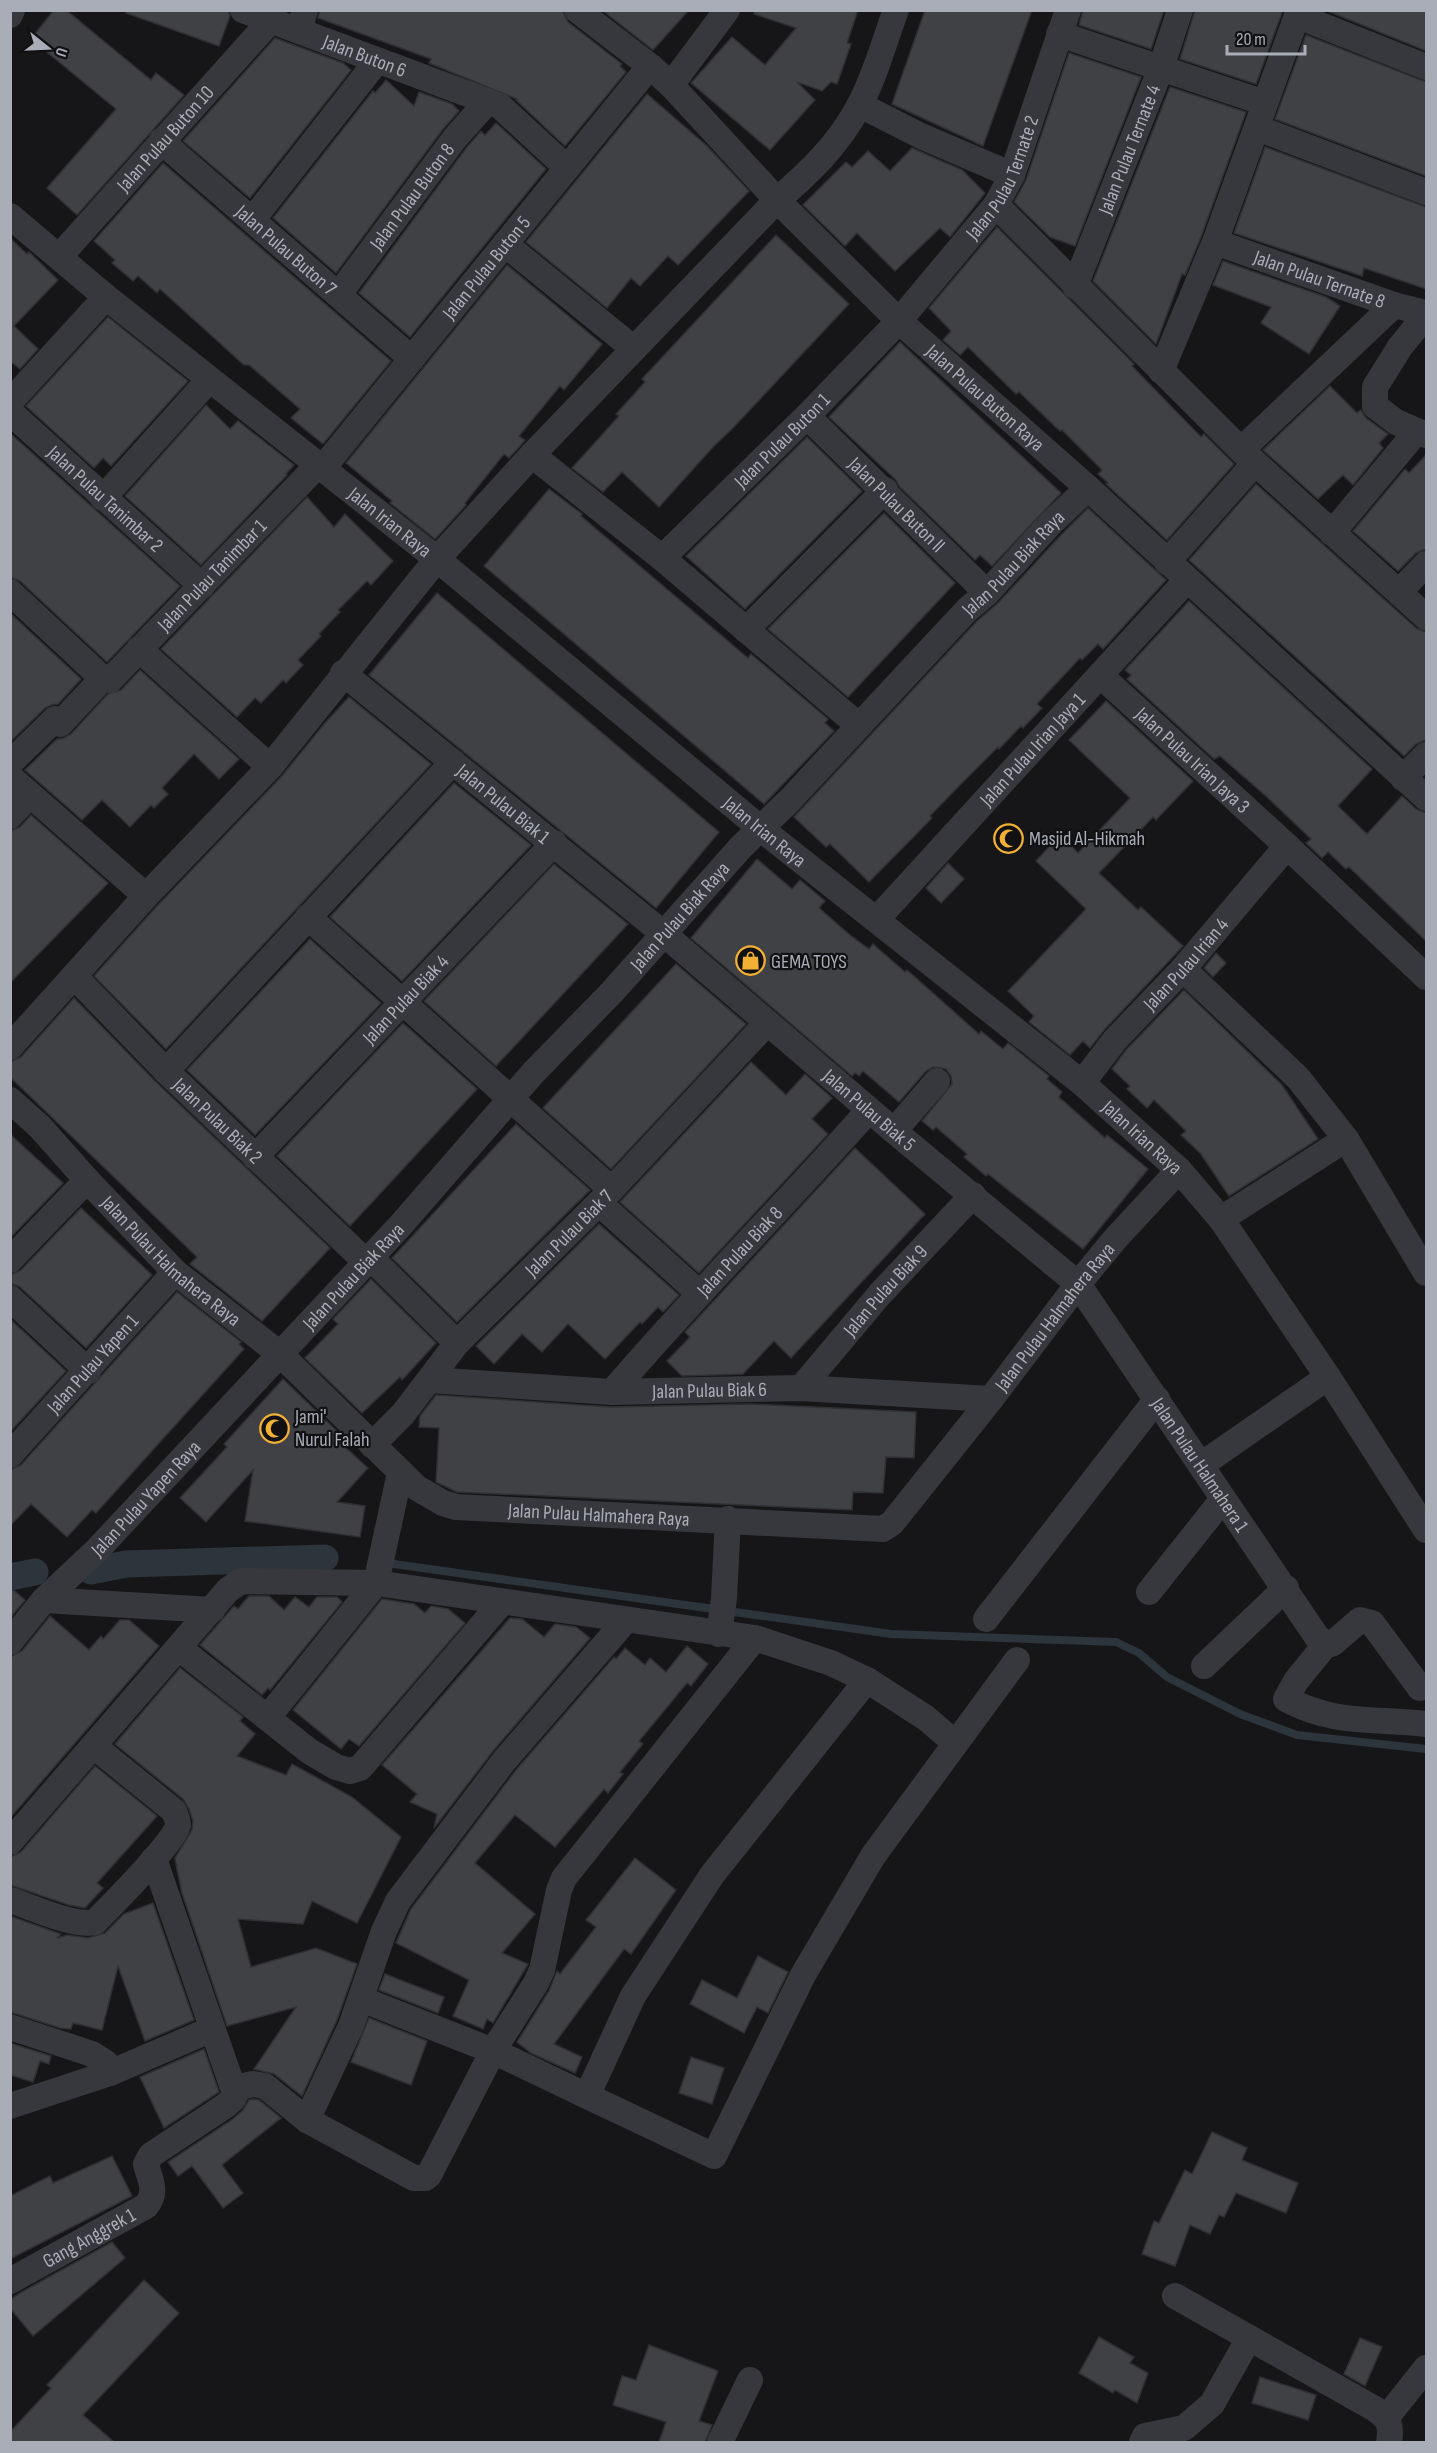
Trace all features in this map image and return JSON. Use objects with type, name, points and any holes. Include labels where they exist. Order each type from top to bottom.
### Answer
[{"type":"street","name":"Jalan Buton 6","points":[[243,10],[271,20],[302,21],[377,61],[500,106],[567,168]]},
{"type":"street","name":"Jalan Pulau Buton Raya","points":[[577,10],[671,85],[777,200],[899,321],[1088,488],[1426,798]]},
{"type":"street","points":[[671,85],[727,10]]},
{"type":"street","points":[[10,1047],[146,896],[270,767],[437,560],[532,455],[777,200],[812,171],[860,105],[896,10]]},
{"type":"street","name":"Jalan Pulau Ternate 4","points":[[1075,286],[1161,68],[1180,10]]},
{"type":"street","points":[[1161,371],[1215,242],[1299,13],[1426,67]]},
{"type":"street","name":"Jalan Pulau Buton 10","points":[[59,257],[271,20]]},
{"type":"street","points":[[1063,22],[1161,68],[1265,104]]},
{"type":"street","name":"Jalan Pulau Ternate 2","points":[[899,321],[996,205],[1012,175],[1063,22]]},
{"type":"street","points":[[253,219],[377,61]]},
{"type":"street","name":"Jalan Pulau Buton 5","points":[[319,468],[412,359],[650,66]]},
{"type":"street","name":"Jalan Pulau Buton 8","points":[[339,294],[455,138],[488,101]]},
{"type":"street","points":[[860,105],[921,136],[1012,175]]},
{"type":"street","points":[[1257,128],[1426,192]]},
{"type":"street","name":"Jalan Pulau Buton 7","points":[[161,141],[412,359]]},
{"type":"street","points":[[996,205],[1248,456],[1426,616]]},
{"type":"street","name":"Jalan Irian Raya","points":[[10,216],[209,380],[437,560],[760,828],[1082,1083],[1179,1170],[1221,1219],[1328,1377],[1426,1530]]},
{"type":"street","name":"Jalan Pulau Ternate 8","points":[[1215,242],[1426,314]]},
{"type":"street","points":[[506,244],[634,349]]},
{"type":"street","points":[[10,402],[106,297]]},
{"type":"street","points":[[1167,562],[1248,456],[1395,305]]},
{"type":"street","points":[[1332,533],[1422,433],[1396,422],[1375,406],[1375,387],[1400,347],[1426,314]]},
{"type":"street","name":"Jalan Pulau Buton 1","points":[[662,558],[807,416],[899,321]]},
{"type":"street","points":[[103,498],[209,380]]},
{"type":"street","name":"Jalan Pulau Tanimbar 2","points":[[10,412],[202,586]]},
{"type":"street","name":"Jalan Pulau Buton ll","points":[[807,416],[987,592]]},
{"type":"street","points":[[532,455],[662,558],[858,725]]},
{"type":"street","name":"Jalan Pulau Tanimbar 1","points":[[10,763],[55,719],[60,724],[105,679],[112,678],[319,468]]},
{"type":"street","name":"Jalan Pulau Biak Raya","points":[[280,1354],[760,828],[789,801],[967,609],[987,592],[1050,524],[1088,488]]},
{"type":"street","points":[[746,630],[885,490]]},
{"type":"street","points":[[1399,592],[1426,564]]},
{"type":"street","name":"Jalan Pulau Irian Jaya 1","points":[[877,919],[1187,580]]},
{"type":"street","points":[[11,593],[105,679]]},
{"type":"street","points":[[139,649],[270,767]]},
{"type":"street","name":"Jalan Pulau Biak 1","points":[[343,674],[664,934]]},
{"type":"street","name":"Jalan Pulau Irian Jaya 3","points":[[1100,675],[1426,977]]},
{"type":"street","points":[[1403,778],[1426,755]]},
{"type":"street","points":[[166,1071],[453,762]]},
{"type":"street","points":[[10,777],[146,896]]},
{"type":"street","points":[[10,816],[30,795]]},
{"type":"street","name":"Jalan Pulau Biak 4","points":[[255,1157],[554,843]]},
{"type":"street","name":"Jalan Pulau Irian 4","points":[[1082,1083],[1115,1040],[1183,969],[1287,846]]},
{"type":"street","points":[[308,917],[401,1003],[512,1098],[699,1293]]},
{"type":"street","name":"Jalan Pulau Biak 5","points":[[664,934],[869,1110],[1078,1284]]},
{"type":"street","points":[[1183,969],[1298,1078],[1346,1138],[1426,1273]]},
{"type":"street","name":"Jalan Pulau Biak 2","points":[[74,976],[166,1071],[255,1157],[368,1259]]},
{"type":"street","name":"Jalan Pulau Biak 7","points":[[372,1445],[403,1414],[457,1343],[605,1196],[767,1023]]},
{"type":"street","points":[[894,1131],[937,1081]]},
{"type":"street","name":"Jalan Pulau Halmahera Raya","points":[[10,1100],[48,1135],[87,1180],[175,1272],[280,1354],[400,1473],[430,1497],[456,1507],[728,1519],[883,1529],[892,1523],[991,1399],[1078,1284],[1116,1238],[1179,1170]]},
{"type":"street","name":"Jalan Pulau Biak 8","points":[[612,1392],[699,1293],[799,1189],[869,1110]]},
{"type":"street","points":[[1221,1219],[1346,1138]]},
{"type":"street","points":[[10,1260],[87,1180]]},
{"type":"street","name":"Jalan Pulau Biak 9","points":[[801,1388],[880,1293],[973,1196]]},
{"type":"street","points":[[368,1259],[457,1343]]},
{"type":"street","name":"Jalan Pulau Yapen 1","points":[[10,1455],[175,1272]]},
{"type":"street","name":"Jalan Pulau Halmahera 1","points":[[1078,1284],[1286,1588],[1317,1637],[1326,1644]]},
{"type":"street","points":[[10,1298],[88,1371]]},
{"type":"street","name":"Jalan Pulau Yapen Raya","points":[[10,1642],[53,1592],[97,1550],[280,1354]]},
{"type":"street","points":[[1201,1465],[1328,1377]]},
{"type":"street","name":"Jalan Pulau Biak 6","points":[[430,1380],[612,1392],[801,1388],[991,1399]]},
{"type":"street","points":[[986,1619],[1157,1399]]},
{"type":"street","points":[[268,1717],[377,1578],[400,1473]]},
{"type":"street","points":[[1149,1592],[1223,1499]]},
{"type":"street","points":[[722,1616],[728,1519]]},
{"type":"street","points":[[10,1842],[95,1747],[235,1583],[246,1580],[377,1578],[502,1602],[626,1620],[722,1616],[755,1638],[831,1663],[867,1680],[909,1706],[955,1743]]},
{"type":"street","points":[[1204,1666],[1286,1588]]},
{"type":"street","points":[[53,1592],[212,1610]]},
{"type":"street","points":[[179,1648],[309,1751],[336,1767],[350,1771],[360,1768],[502,1602]]},
{"type":"street","points":[[307,2120],[351,2026],[384,1931],[398,1901],[504,1761],[626,1620]]},
{"type":"street","points":[[1420,1688],[1372,1623],[1360,1620],[1332,1644],[1326,1644],[1296,1681],[1286,1699],[1299,1706],[1343,1719],[1426,1724]]},
{"type":"street","points":[[154,1859],[232,2085],[265,2086],[307,2120],[414,2178],[425,2178],[429,2175],[493,2051],[536,1983],[542,1970],[559,1890],[564,1878],[755,1638]]},
{"type":"street","points":[[361,1999],[493,2051],[714,2156],[803,1975],[873,1856],[1017,1660]]},
{"type":"street","points":[[587,2096],[633,1996],[712,1875],[867,1680]]},
{"type":"street","points":[[10,1900],[74,1921],[92,1923],[154,1859],[177,1829],[174,1811],[95,1747]]},
{"type":"street","points":[[10,2027],[92,2054],[106,2062],[110,2073]]},
{"type":"street","points":[[10,2106],[110,2073],[212,2029]]},
{"type":"street","name":"Gang Anggrek 1","points":[[10,2281],[146,2206],[152,2199],[154,2191],[146,2164],[151,2155],[225,2106],[233,2099],[239,2087]]},
{"type":"street","points":[[1175,2296],[1387,2417],[1392,2429],[1389,2442]]},
{"type":"street","points":[[1142,2442],[1145,2436],[1184,2428],[1212,2404],[1249,2338]]},
{"type":"street","points":[[1387,2417],[1426,2368]]},
{"type":"street","points":[[720,2442],[750,2380]]},
{"type":"building","points":[[54,10],[66,10],[151,80],[156,73],[184,95],[77,215],[47,188],[116,109],[31,39]]},
{"type":"building","points":[[127,10],[228,10],[230,16],[219,46],[126,13]]},
{"type":"building","points":[[320,10],[562,10],[568,22],[622,64],[620,66],[626,72],[565,146],[517,99],[429,63],[431,59],[318,18]]},
{"type":"building","points":[[602,10],[689,10],[653,50]]},
{"type":"building","points":[[754,10],[858,10],[847,43],[851,44],[837,84],[831,82],[822,91],[797,82],[815,100],[770,150],[691,83],[732,37],[765,65],[796,28],[754,14]]},
{"type":"building","points":[[925,10],[1032,10],[983,146],[892,104]]},
{"type":"building","points":[[1083,10],[1164,10],[1151,49],[1079,25]]},
{"type":"building","points":[[1195,10],[1283,10],[1256,84],[1180,59]]},
{"type":"building","points":[[1325,10],[1426,10],[1426,51]]},
{"type":"building","points":[[1306,35],[1426,82],[1426,176],[1275,119]]},
{"type":"building","points":[[275,38],[343,63],[351,70],[250,198],[183,141]]},
{"type":"building","points":[[1069,53],[1141,77],[1075,246],[1050,237],[1014,202],[1026,180]]},
{"type":"building","points":[[386,80],[414,106],[419,92],[452,104],[459,111],[443,129],[336,273],[273,218],[373,91],[375,93]]},
{"type":"building","points":[[1170,87],[1246,112],[1201,237],[1185,275],[1182,274],[1156,344],[1093,281]]},
{"type":"building","points":[[647,94],[707,146],[749,191],[678,265],[668,256],[640,286],[631,278],[607,308],[526,242]]},
{"type":"building","points":[[496,123],[546,169],[410,337],[359,293],[467,147],[481,131],[485,135]]},
{"type":"building","points":[[1265,147],[1426,207],[1426,289],[1364,268],[1362,276],[1234,233]]},
{"type":"building","points":[[912,148],[962,170],[985,193],[950,237],[940,228],[895,271],[857,233],[845,246],[803,205],[846,162],[852,167],[868,151],[890,171]]},
{"type":"building","points":[[163,163],[391,361],[323,444],[291,418],[300,409],[249,365],[244,365],[160,289],[157,293],[138,276],[133,281],[112,263],[115,260],[94,241]]},
{"type":"building","points":[[997,227],[1134,364],[1132,366],[1201,437],[1204,434],[1234,464],[1167,540],[1106,484],[1108,483],[1098,474],[1102,470],[1062,430],[1060,431],[1019,392],[1016,394],[968,347],[960,355],[943,340],[951,331],[929,308]]},
{"type":"building","points":[[776,235],[849,304],[659,507],[622,472],[603,492],[572,468],[619,416],[616,414],[645,382],[642,379]]},
{"type":"building","points":[[10,238],[27,254],[29,252],[58,280],[14,326],[38,349],[20,369],[10,361]]},
{"type":"building","points":[[1223,261],[1326,297],[1340,306],[1309,354],[1261,323],[1271,307],[1213,285]]},
{"type":"building","points":[[507,265],[602,344],[564,390],[560,386],[519,436],[525,440],[521,445],[509,458],[504,454],[465,503],[466,505],[435,539],[390,503],[392,501],[346,463]]},
{"type":"building","points":[[108,317],[188,381],[111,466],[103,458],[94,468],[26,406]]},
{"type":"building","points":[[900,342],[1061,493],[992,566],[980,555],[975,560],[899,486],[896,480],[829,417]]},
{"type":"building","points":[[1330,386],[1357,413],[1361,410],[1366,418],[1388,434],[1379,443],[1383,448],[1353,485],[1343,475],[1318,499],[1263,450]]},
{"type":"building","points":[[206,405],[230,429],[238,421],[294,465],[201,565],[125,496]]},
{"type":"building","points":[[10,433],[180,586],[107,662],[20,581],[10,577]]},
{"type":"building","points":[[807,437],[862,491],[745,609],[686,556]]},
{"type":"building","points":[[1426,455],[1426,549],[1416,553],[1398,571],[1353,531],[1405,469],[1409,473]]},
{"type":"building","points":[[1256,484],[1416,628],[1426,632],[1426,740],[1416,744],[1404,756],[1189,560]]},
{"type":"building","points":[[549,489],[582,514],[581,516],[748,658],[751,654],[828,719],[825,723],[834,731],[764,804],[484,566]]},
{"type":"building","points":[[307,497],[334,527],[345,514],[393,561],[371,585],[367,581],[338,610],[340,612],[319,634],[321,636],[298,660],[303,665],[286,683],[283,680],[261,703],[255,698],[237,717],[161,649]]},
{"type":"building","points":[[1088,508],[1166,580],[1103,649],[1098,644],[1082,660],[1080,658],[1037,704],[1042,708],[959,786],[930,816],[932,818],[869,882],[830,844],[826,847],[794,817],[977,621],[998,603]]},
{"type":"building","points":[[884,513],[955,583],[848,697],[768,629]]},
{"type":"building","points":[[437,593],[719,832],[656,908],[369,675]]},
{"type":"building","points":[[1189,601],[1372,769],[1338,806],[1367,834],[1402,796],[1416,809],[1426,813],[1426,941],[1349,867],[1346,869],[1328,852],[1322,858],[1306,843],[1311,839],[1267,797],[1220,756],[1214,759],[1127,679],[1131,675],[1125,670]]},
{"type":"building","points":[[10,613],[81,679],[58,704],[45,708],[10,742]]},
{"type":"building","points":[[140,670],[239,759],[219,779],[194,754],[162,788],[168,794],[154,808],[151,805],[130,827],[102,800],[82,820],[25,770],[57,739],[71,734],[108,694],[121,690]]},
{"type":"building","points":[[349,697],[431,764],[166,1049],[94,976],[157,906],[281,777]]},
{"type":"building","points":[[1106,701],[1193,781],[1156,820],[1153,817],[1099,873],[1138,910],[1141,907],[1183,946],[1090,1048],[1083,1041],[1070,1055],[1029,1022],[1034,1016],[1008,991],[1086,909],[1036,861],[1060,835],[1078,853],[1130,798],[1069,740]]},
{"type":"building","points":[[454,783],[531,845],[402,981],[330,917]]},
{"type":"building","points":[[31,815],[108,883],[10,983],[10,831],[20,827]]},
{"type":"building","points":[[757,859],[792,889],[800,880],[825,901],[819,908],[850,935],[869,949],[873,944],[905,972],[907,970],[979,1034],[981,1031],[1003,1049],[1008,1043],[1049,1076],[1047,1079],[1062,1092],[1059,1097],[1105,1138],[1107,1135],[1148,1169],[1083,1249],[988,1174],[986,1176],[964,1157],[967,1154],[936,1127],[933,1130],[922,1121],[952,1084],[951,1076],[946,1069],[933,1067],[926,1071],[899,1102],[863,1071],[859,1076],[855,1073],[852,1076],[691,938]]},
{"type":"building","points":[[948,863],[964,879],[941,903],[926,888]]},
{"type":"building","points":[[554,864],[628,924],[496,1066],[424,1001]]},
{"type":"building","points":[[310,939],[381,1003],[255,1135],[187,1070]]},
{"type":"building","points":[[1216,953],[1226,963],[1213,977],[1204,968]]},
{"type":"building","points":[[676,964],[746,1024],[611,1169],[543,1108]]},
{"type":"building","points":[[1184,990],[1282,1085],[1318,1139],[1229,1196],[1201,1154],[1181,1135],[1186,1131],[1154,1100],[1147,1108],[1127,1089],[1130,1086],[1112,1069],[1126,1050]]},
{"type":"building","points":[[74,998],[155,1081],[330,1248],[262,1321],[190,1264],[197,1257],[10,1077],[10,1062],[21,1057]]},
{"type":"building","points":[[403,1023],[477,1089],[350,1226],[277,1156]]},
{"type":"building","points":[[751,1062],[786,1095],[805,1074],[832,1098],[812,1119],[828,1134],[699,1273],[620,1202]]},
{"type":"building","points":[[516,1124],[590,1190],[457,1322],[392,1258]]},
{"type":"building","points":[[10,1134],[63,1183],[10,1238]]},
{"type":"building","points":[[855,1148],[925,1214],[791,1358],[774,1341],[743,1374],[682,1376],[667,1361],[690,1337],[685,1332]]},
{"type":"building","points":[[81,1208],[152,1275],[86,1348],[20,1287],[10,1283],[10,1275],[21,1270]]},
{"type":"building","points":[[599,1224],[679,1295],[663,1312],[658,1307],[642,1324],[640,1322],[605,1359],[568,1324],[542,1352],[522,1334],[494,1364],[476,1346]]},
{"type":"building","points":[[371,1279],[436,1343],[402,1380],[400,1377],[362,1413],[305,1358],[338,1324],[333,1319]]},
{"type":"building","points":[[177,1292],[241,1342],[239,1344],[244,1349],[96,1513],[92,1510],[67,1537],[31,1504],[10,1526],[10,1470],[21,1465]]},
{"type":"building","points":[[10,1319],[66,1371],[10,1432]]},
{"type":"building","points":[[283,1379],[341,1435],[337,1440],[368,1468],[337,1502],[365,1506],[360,1537],[245,1521],[253,1470],[206,1522],[180,1498],[227,1447],[224,1444]]},
{"type":"building","points":[[436,1395],[611,1407],[749,1404],[916,1412],[914,1458],[886,1457],[883,1493],[853,1492],[852,1510],[457,1492],[436,1482],[439,1428],[419,1427],[420,1416]]},
{"type":"building","points":[[10,1587],[25,1600],[10,1618]]},
{"type":"building","points":[[249,1596],[269,1596],[284,1610],[295,1597],[309,1607],[317,1597],[337,1597],[342,1602],[270,1690],[268,1688],[262,1695],[200,1645],[234,1606],[238,1609]]},
{"type":"building","points":[[382,1599],[414,1604],[425,1613],[431,1606],[448,1609],[465,1623],[359,1746],[349,1739],[341,1749],[293,1710]]},
{"type":"building","points":[[50,1616],[89,1650],[101,1636],[103,1639],[120,1620],[129,1620],[159,1646],[10,1818],[10,1657],[22,1651]]},
{"type":"building","points":[[510,1618],[522,1619],[544,1637],[555,1624],[576,1627],[590,1638],[493,1751],[434,1828],[437,1814],[410,1802],[417,1794],[382,1765]]},
{"type":"building","points":[[687,1646],[708,1664],[691,1686],[687,1683],[639,1741],[643,1744],[620,1772],[623,1774],[608,1793],[604,1789],[555,1847],[515,1815],[475,1863],[535,1914],[502,1953],[528,1964],[493,2023],[487,2019],[483,2029],[453,2016],[469,1980],[396,1943],[411,1909],[516,1770],[614,1657],[616,1659],[625,1648],[645,1665],[650,1658],[666,1672]]},
{"type":"building","points":[[180,1668],[243,1717],[240,1721],[255,1734],[237,1756],[286,1775],[292,1764],[352,1797],[401,1837],[357,1923],[312,1901],[303,1924],[238,1919],[251,1967],[316,1948],[357,1964],[337,2020],[302,2096],[274,2074],[254,2069],[296,2007],[227,2026],[182,1893],[175,1858],[192,1830],[193,1821],[189,1809],[183,1799],[115,1744]]},
{"type":"building","points":[[95,1766],[157,1816],[97,1883],[103,1888],[85,1908],[69,1905],[10,1885],[10,1857],[21,1852]]},
{"type":"building","points":[[635,1858],[676,1890],[631,1954],[624,1949],[554,2044],[582,2057],[575,2073],[531,2053],[517,2042],[549,1991],[557,1971],[560,1974],[596,1927],[586,1920]]},
{"type":"building","points":[[153,1903],[194,2020],[145,2041],[118,1966],[102,2030],[73,2023],[71,2029],[60,2028],[10,2012],[10,1916],[61,1934],[57,1938],[67,1935],[88,1938],[105,1933],[124,1914]]},
{"type":"building","points":[[758,1956],[788,1972],[768,2013],[757,2007],[744,2033],[690,2004],[702,1980],[737,1998]]},
{"type":"building","points":[[385,1974],[444,1997],[438,2013],[379,1990]]},
{"type":"building","points":[[369,2018],[427,2041],[411,2085],[351,2062]]},
{"type":"building","points":[[10,2043],[51,2056],[49,2064],[40,2061],[33,2082],[10,2075]]},
{"type":"building","points":[[204,2049],[219,2092],[164,2128],[140,2077]]},
{"type":"building","points":[[691,2057],[724,2068],[712,2104],[679,2093]]},
{"type":"building","points":[[249,2100],[259,2100],[281,2118],[222,2165],[243,2193],[223,2208],[192,2166],[178,2176],[168,2162],[233,2119],[243,2110]]},
{"type":"building","points":[[1212,2132],[1247,2148],[1242,2160],[1298,2183],[1286,2213],[1236,2193],[1224,2217],[1219,2215],[1210,2234],[1190,2225],[1175,2266],[1142,2254],[1154,2221],[1159,2223],[1185,2170],[1192,2174]]},
{"type":"building","points":[[112,2156],[132,2196],[10,2259],[10,2196],[50,2176],[53,2183]]},
{"type":"building","points":[[112,2242],[125,2258],[33,2336],[10,2308],[10,2300]]},
{"type":"building","points":[[144,2280],[179,2313],[83,2415],[114,2442],[10,2442],[10,2432],[51,2388],[47,2385]]},
{"type":"building","points":[[1099,2337],[1134,2357],[1130,2363],[1148,2373],[1137,2403],[1115,2390],[1113,2393],[1079,2373]]},
{"type":"building","points":[[1360,2338],[1382,2347],[1365,2386],[1344,2374]]},
{"type":"building","points":[[649,2345],[718,2371],[699,2421],[712,2425],[705,2442],[659,2442],[666,2422],[613,2405],[622,2376],[636,2380]]},
{"type":"building","points":[[1260,2377],[1316,2395],[1308,2420],[1252,2403]]},
{"type":"waterway","points":[[91,1571],[126,1564],[325,1558]]},
{"type":"waterway","points":[[394,1564],[891,1634],[1116,1642],[1139,1653],[1167,1677],[1240,1714],[1297,1735],[1426,1749]]},
{"type":"waterway","points":[[10,1577],[35,1572]]},
{"type":"place","name":"Masjid Al-Hikmah","points":[[1008,838]]},
{"type":"place","name":"GEMA TOYS","points":[[750,961]]},
{"type":"place","name":"Jami' Nurul Falah","points":[[274,1428]]}]
